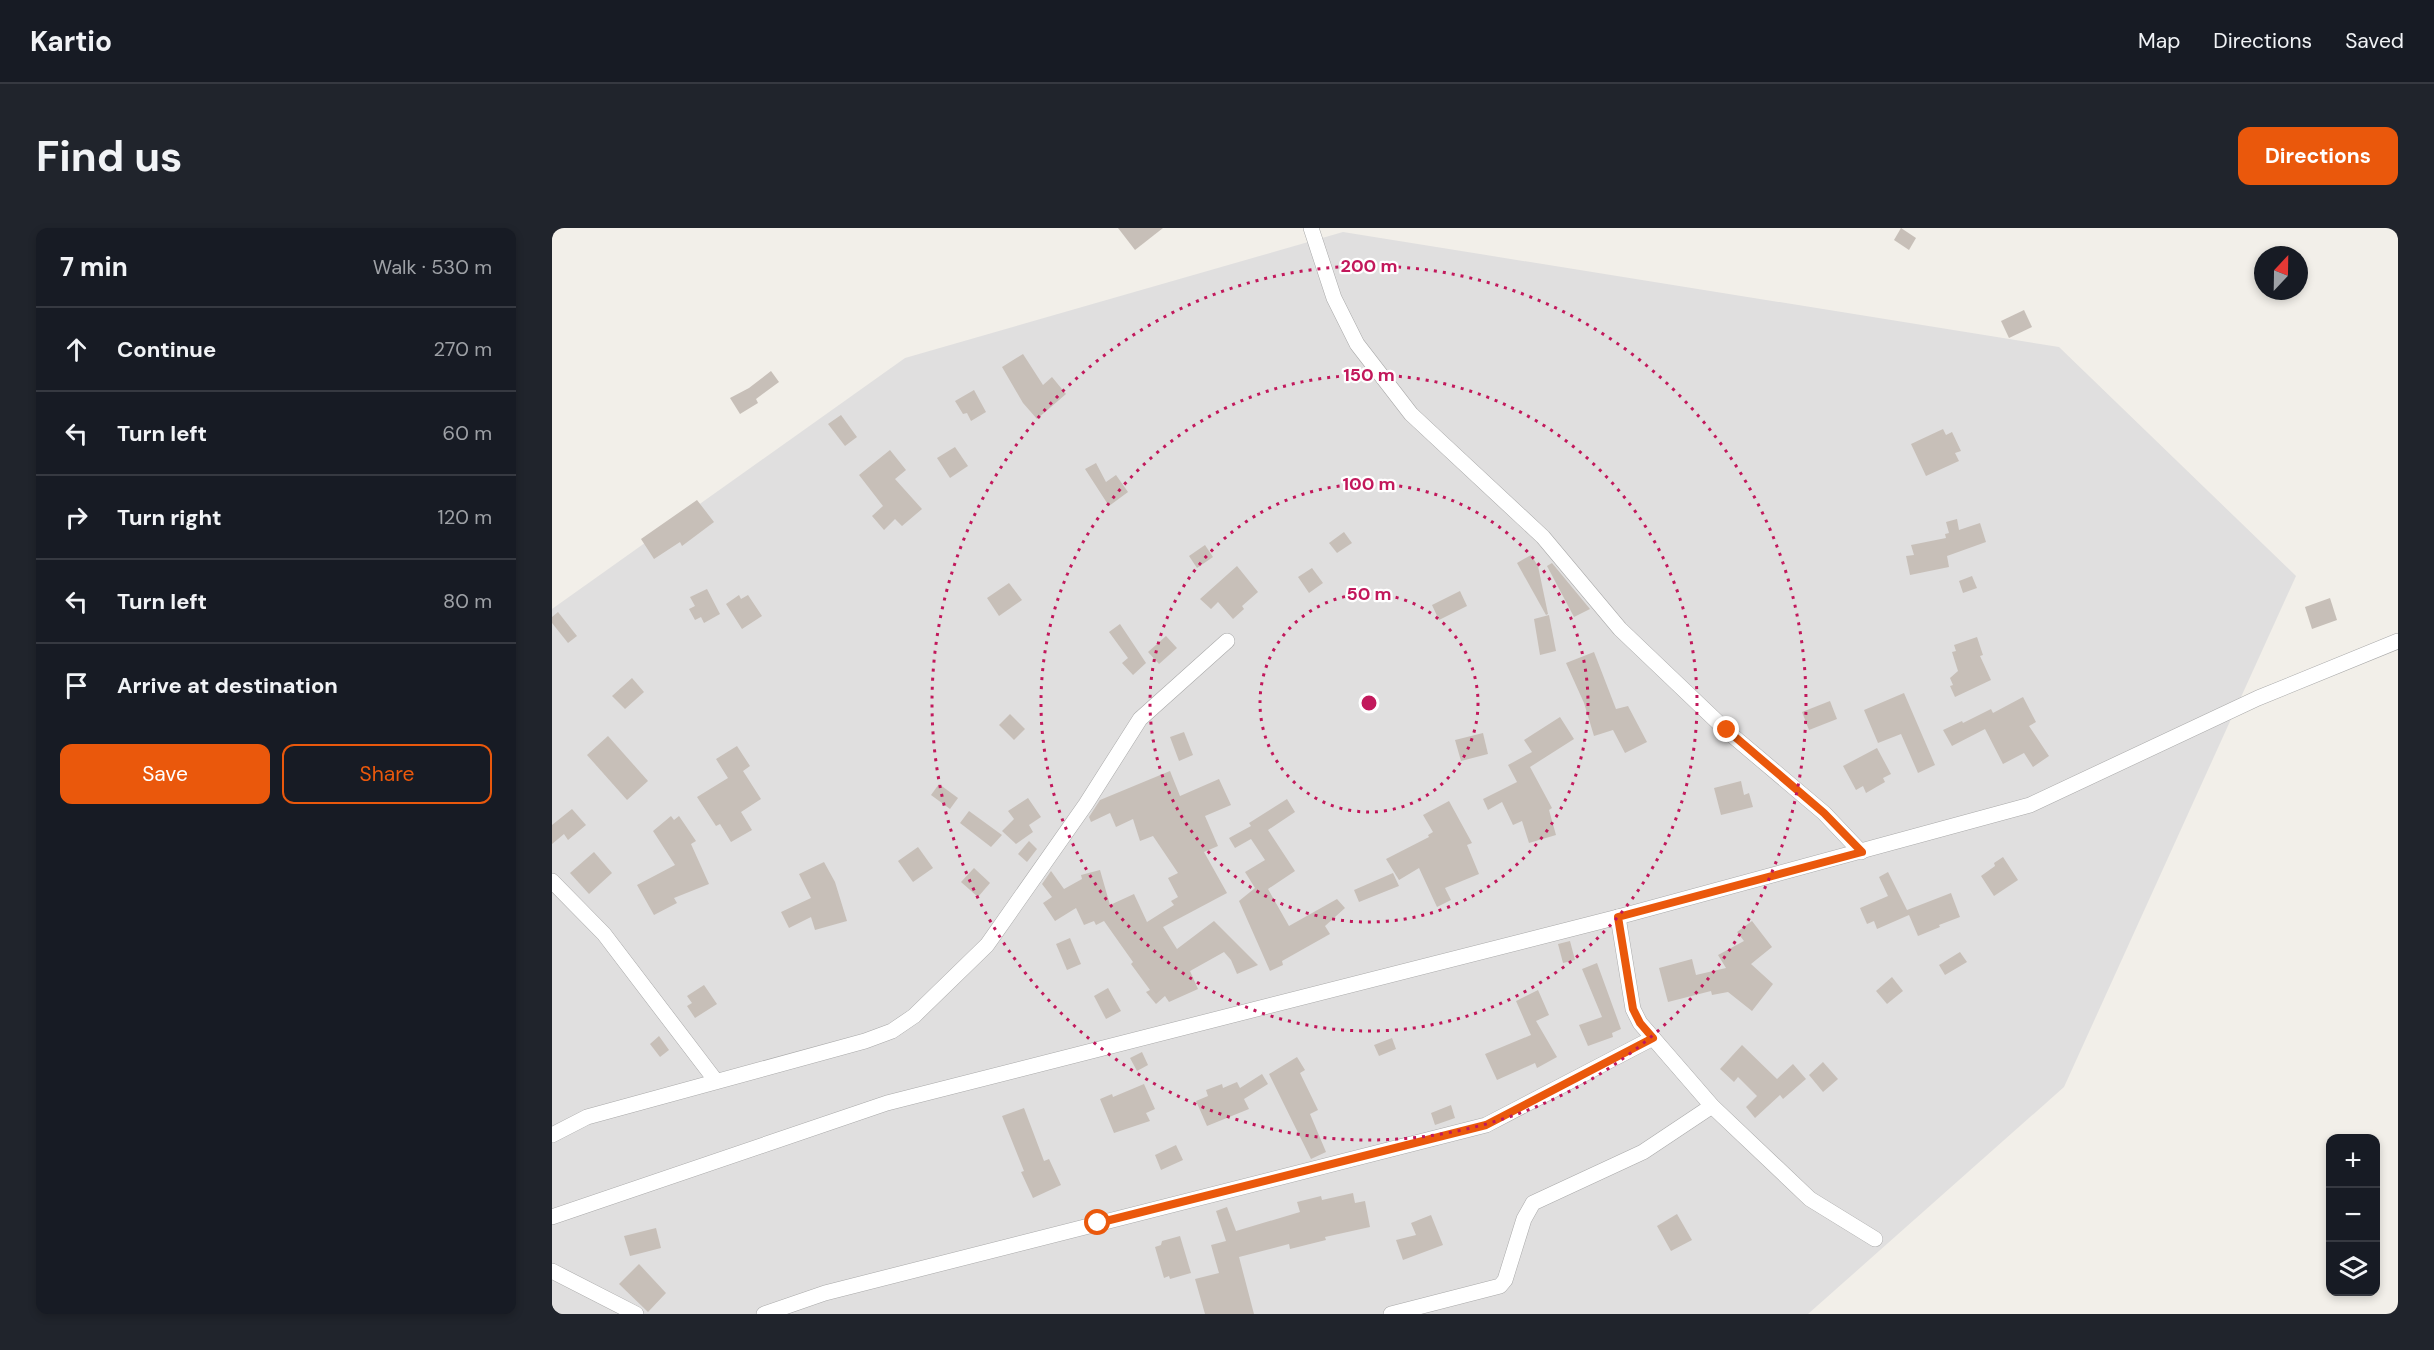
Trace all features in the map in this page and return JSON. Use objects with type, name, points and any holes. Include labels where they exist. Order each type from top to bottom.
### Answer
[{"type":"street","points":[[1311,228],[1334,298],[1357,344],[1412,414],[1543,537],[1620,629],[1727,730],[1824,813],[1862,852]]},
{"type":"street","points":[[552,1135],[587,1117],[865,1041],[892,1030],[914,1016],[987,945],[1086,804],[1140,719],[1227,641]]},
{"type":"street","points":[[552,1217],[887,1103],[1618,917],[2030,805],[2258,698],[2398,641]]},
{"type":"street","points":[[555,888],[604,934],[716,1081]]},
{"type":"street","points":[[1618,917],[1633,1009],[1640,1023],[1712,1106],[1810,1199],[1875,1239]]},
{"type":"street","points":[[764,1314],[837,1290],[1486,1125],[1653,1038]]},
{"type":"street","points":[[1391,1314],[1500,1286],[1505,1280],[1524,1219],[1533,1203],[1643,1152],[1712,1106]]},
{"type":"street","points":[[552,1271],[636,1314]]},
{"type":"shaded area","points":[[1343,232],[2059,347],[2296,576],[2064,1087],[1808,1314],[552,1314],[552,609],[905,358]]},
{"type":"building","points":[[1118,228],[1163,228],[1135,250]]},
{"type":"building","points":[[1901,228],[1916,238],[1909,250],[1894,240]]},
{"type":"building","points":[[2024,310],[2032,327],[2009,338],[2001,321]]},
{"type":"building","points":[[1023,354],[1043,385],[1052,377],[1066,394],[1037,419],[1023,403],[1002,367]]},
{"type":"building","points":[[771,371],[779,382],[756,399],[758,403],[740,414],[730,398],[749,388]]},
{"type":"building","points":[[974,390],[986,412],[971,421],[967,413],[963,414],[955,401]]},
{"type":"building","points":[[841,415],[857,437],[845,446],[828,424]]},
{"type":"building","points":[[1943,429],[1946,435],[1952,432],[1961,451],[1955,453],[1959,461],[1926,476],[1911,444]]},
{"type":"building","points":[[955,447],[968,466],[950,478],[937,458]]},
{"type":"building","points":[[890,450],[906,470],[895,479],[922,509],[902,526],[895,519],[884,530],[872,516],[883,506],[859,475]]},
{"type":"building","points":[[1096,463],[1106,482],[1116,475],[1128,492],[1109,506],[1085,469]]},
{"type":"building","points":[[697,500],[714,522],[682,546],[680,542],[654,559],[641,539]]},
{"type":"building","points":[[1957,519],[1959,530],[1980,523],[1986,542],[1947,556],[1949,567],[1910,575],[1906,556],[1914,555],[1911,545],[1946,538],[1945,534],[1949,533],[1946,522]]},
{"type":"building","points":[[1344,532],[1352,543],[1337,553],[1329,543]]},
{"type":"building","points":[[1205,545],[1213,557],[1197,568],[1189,556]]},
{"type":"building","points":[[1531,555],[1538,566],[1548,614],[1546,615],[1517,563]]},
{"type":"building","points":[[1552,563],[1590,609],[1574,617],[1547,566]]},
{"type":"building","points":[[1237,566],[1258,592],[1242,606],[1244,609],[1233,619],[1218,602],[1211,609],[1200,599]]},
{"type":"building","points":[[1312,568],[1323,583],[1309,593],[1298,577]]},
{"type":"building","points":[[1972,576],[1977,588],[1963,593],[1959,581]]},
{"type":"building","points":[[1009,583],[1022,600],[999,616],[987,598]]},
{"type":"building","points":[[707,589],[720,614],[704,623],[701,617],[695,620],[689,609],[695,606],[690,597]]},
{"type":"building","points":[[1460,591],[1467,606],[1439,620],[1432,605]]},
{"type":"building","points":[[739,595],[741,599],[748,595],[762,616],[742,629],[726,604]]},
{"type":"building","points":[[2330,598],[2337,620],[2312,629],[2305,607]]},
{"type":"building","points":[[558,612],[577,636],[568,643],[552,623],[552,617]]},
{"type":"building","points":[[1549,615],[1556,651],[1540,655],[1534,619]]},
{"type":"building","points":[[1120,624],[1146,663],[1133,675],[1122,663],[1128,658],[1109,632]]},
{"type":"building","points":[[1166,636],[1177,648],[1159,664],[1148,652]]},
{"type":"building","points":[[1977,637],[1983,655],[1980,656],[1991,680],[1955,697],[1950,686],[1953,685],[1950,678],[1958,671],[1952,652],[1956,651],[1954,645]]},
{"type":"building","points":[[1594,652],[1616,709],[1628,706],[1647,742],[1625,753],[1613,730],[1594,736],[1584,703],[1566,663]]},
{"type":"building","points":[[632,678],[644,692],[625,709],[612,696]]},
{"type":"building","points":[[1904,693],[1935,765],[1918,773],[1901,734],[1878,743],[1864,710]]},
{"type":"building","points":[[2023,697],[2036,722],[2029,726],[2049,756],[2033,767],[2024,753],[2003,764],[1985,729],[1952,746],[1943,730],[1991,709],[1993,713]]},
{"type":"building","points":[[1830,701],[1837,719],[1809,730],[1802,712]]},
{"type":"building","points":[[1010,714],[1025,729],[1014,740],[999,725]]},
{"type":"building","points":[[1560,717],[1574,739],[1530,767],[1552,808],[1549,810],[1556,835],[1529,843],[1522,821],[1513,825],[1502,802],[1488,810],[1483,799],[1517,782],[1508,765],[1532,752],[1524,740]]},
{"type":"building","points":[[1184,732],[1193,755],[1179,761],[1170,737]]},
{"type":"building","points":[[1483,733],[1488,754],[1461,761],[1455,740]]},
{"type":"building","points":[[608,736],[648,781],[627,800],[587,755]]},
{"type":"building","points":[[737,746],[750,766],[743,771],[761,799],[741,812],[752,830],[731,842],[720,824],[716,826],[697,797],[728,778],[716,759]]},
{"type":"building","points":[[1877,748],[1891,774],[1883,778],[1885,782],[1866,793],[1863,786],[1856,790],[1843,766]]},
{"type":"building","points":[[1170,771],[1180,796],[1219,779],[1231,805],[1205,816],[1218,846],[1204,852],[1227,893],[1163,927],[1177,949],[1214,921],[1258,965],[1237,974],[1231,960],[1224,952],[1190,971],[1198,989],[1169,1002],[1165,996],[1156,1004],[1146,992],[1150,990],[1131,964],[1133,962],[1104,921],[1096,925],[1094,921],[1084,925],[1076,908],[1055,921],[1043,903],[1052,897],[1042,884],[1051,871],[1064,889],[1082,879],[1081,875],[1100,870],[1110,905],[1134,894],[1147,922],[1174,905],[1171,901],[1178,897],[1168,878],[1178,873],[1153,836],[1140,841],[1133,819],[1116,827],[1110,813],[1091,822],[1089,817],[1100,800]]},
{"type":"building","points":[[1741,781],[1744,795],[1749,793],[1753,807],[1721,815],[1714,788]]},
{"type":"building","points":[[939,784],[958,798],[950,809],[931,795]]},
{"type":"building","points":[[1028,798],[1041,817],[1029,825],[1033,832],[1016,844],[1002,831],[1014,819],[1008,811]]},
{"type":"building","points":[[1287,799],[1295,812],[1268,830],[1295,871],[1268,889],[1289,926],[1337,899],[1345,908],[1325,926],[1330,934],[1282,961],[1283,965],[1270,971],[1239,901],[1255,888],[1245,872],[1265,860],[1251,839],[1235,848],[1229,838],[1251,826],[1249,823]]},
{"type":"building","points":[[1449,801],[1472,843],[1467,845],[1479,874],[1445,888],[1451,900],[1437,907],[1419,868],[1399,880],[1386,859],[1429,837],[1428,835],[1433,832],[1423,815]]},
{"type":"building","points":[[572,809],[586,825],[568,840],[564,834],[552,844],[552,825]]},
{"type":"building","points":[[969,811],[1002,835],[991,847],[960,823]]},
{"type":"building","points":[[671,816],[674,820],[679,816],[696,841],[691,844],[709,884],[674,898],[677,903],[654,915],[637,885],[675,865],[653,831]]},
{"type":"building","points":[[1029,841],[1037,849],[1027,862],[1018,854]]},
{"type":"building","points":[[918,847],[933,868],[913,882],[898,861]]},
{"type":"building","points":[[594,852],[612,873],[589,894],[570,873]]},
{"type":"building","points":[[2003,857],[2018,880],[1994,896],[1981,876]]},
{"type":"building","points":[[824,862],[835,882],[847,921],[815,930],[811,917],[789,928],[781,912],[811,898],[799,874]]},
{"type":"building","points":[[974,868],[990,883],[978,897],[961,882]]},
{"type":"building","points":[[1888,872],[1907,910],[1951,893],[1960,917],[1918,936],[1909,915],[1877,929],[1874,921],[1867,924],[1860,908],[1888,896],[1879,877]]},
{"type":"building","points":[[1393,873],[1399,886],[1359,902],[1354,890]]},
{"type":"building","points":[[1752,921],[1772,947],[1751,964],[1773,984],[1752,1011],[1728,992],[1712,995],[1711,991],[1668,1002],[1659,968],[1692,959],[1696,975],[1726,968],[1718,955],[1744,941],[1737,932]]},
{"type":"building","points":[[1070,938],[1081,964],[1067,970],[1056,944]]},
{"type":"building","points":[[1570,941],[1575,960],[1563,963],[1558,944]]},
{"type":"building","points":[[1960,952],[1967,962],[1945,975],[1939,965]]},
{"type":"building","points":[[1597,963],[1621,1029],[1612,1033],[1613,1037],[1588,1046],[1579,1025],[1602,1017],[1582,969]]},
{"type":"building","points":[[1892,977],[1903,991],[1887,1004],[1876,991]]},
{"type":"building","points":[[704,985],[717,1004],[695,1018],[687,1006],[692,1003],[687,996]]},
{"type":"building","points":[[1108,988],[1121,1011],[1106,1019],[1094,996]]},
{"type":"building","points":[[1538,990],[1549,1015],[1536,1021],[1557,1057],[1537,1068],[1535,1063],[1497,1080],[1485,1054],[1531,1035],[1516,1001]]},
{"type":"building","points":[[659,1036],[669,1050],[660,1057],[650,1044]]},
{"type":"building","points":[[1392,1038],[1396,1049],[1379,1056],[1374,1045]]},
{"type":"building","points":[[1742,1045],[1777,1079],[1793,1064],[1806,1079],[1783,1099],[1780,1095],[1755,1118],[1746,1107],[1757,1096],[1738,1077],[1734,1082],[1720,1069]]},
{"type":"building","points":[[1142,1052],[1148,1065],[1137,1071],[1130,1058]]},
{"type":"building","points":[[1297,1057],[1305,1070],[1300,1073],[1318,1110],[1310,1114],[1326,1152],[1311,1159],[1269,1074]]},
{"type":"building","points":[[1823,1062],[1838,1079],[1823,1092],[1809,1075]]},
{"type":"building","points":[[1262,1074],[1268,1084],[1244,1099],[1249,1109],[1207,1126],[1196,1101],[1208,1096],[1206,1090],[1222,1084],[1223,1088],[1237,1082],[1240,1088]]},
{"type":"building","points":[[1144,1084],[1155,1109],[1146,1113],[1150,1121],[1114,1133],[1100,1099],[1112,1094],[1113,1097]]},
{"type":"building","points":[[1451,1105],[1455,1118],[1435,1125],[1431,1113]]},
{"type":"building","points":[[1024,1108],[1044,1161],[1049,1159],[1061,1185],[1033,1198],[1021,1172],[1024,1171],[1002,1116]]},
{"type":"building","points":[[1176,1145],[1183,1160],[1161,1170],[1155,1155]]},
{"type":"building","points":[[1353,1193],[1355,1203],[1365,1201],[1370,1227],[1325,1237],[1326,1240],[1290,1249],[1289,1244],[1239,1257],[1254,1314],[1205,1314],[1195,1279],[1219,1273],[1211,1245],[1226,1241],[1216,1211],[1227,1207],[1236,1231],[1300,1212],[1297,1202],[1321,1196],[1322,1200]]},
{"type":"building","points":[[1677,1214],[1692,1240],[1671,1251],[1657,1226]]},
{"type":"building","points":[[1431,1215],[1443,1245],[1403,1260],[1396,1240],[1416,1235],[1411,1223]]},
{"type":"building","points":[[656,1228],[661,1248],[630,1256],[624,1236]]},
{"type":"building","points":[[1180,1236],[1191,1273],[1170,1279],[1169,1276],[1164,1278],[1155,1247],[1161,1245],[1162,1241]]},
{"type":"building","points":[[639,1264],[666,1293],[648,1312],[619,1284]]},
{"type":"route","points":[[1098,1223],[1486,1125],[1653,1038],[1640,1023],[1633,1009],[1618,917],[1862,852],[1824,813],[1727,730]]}]
